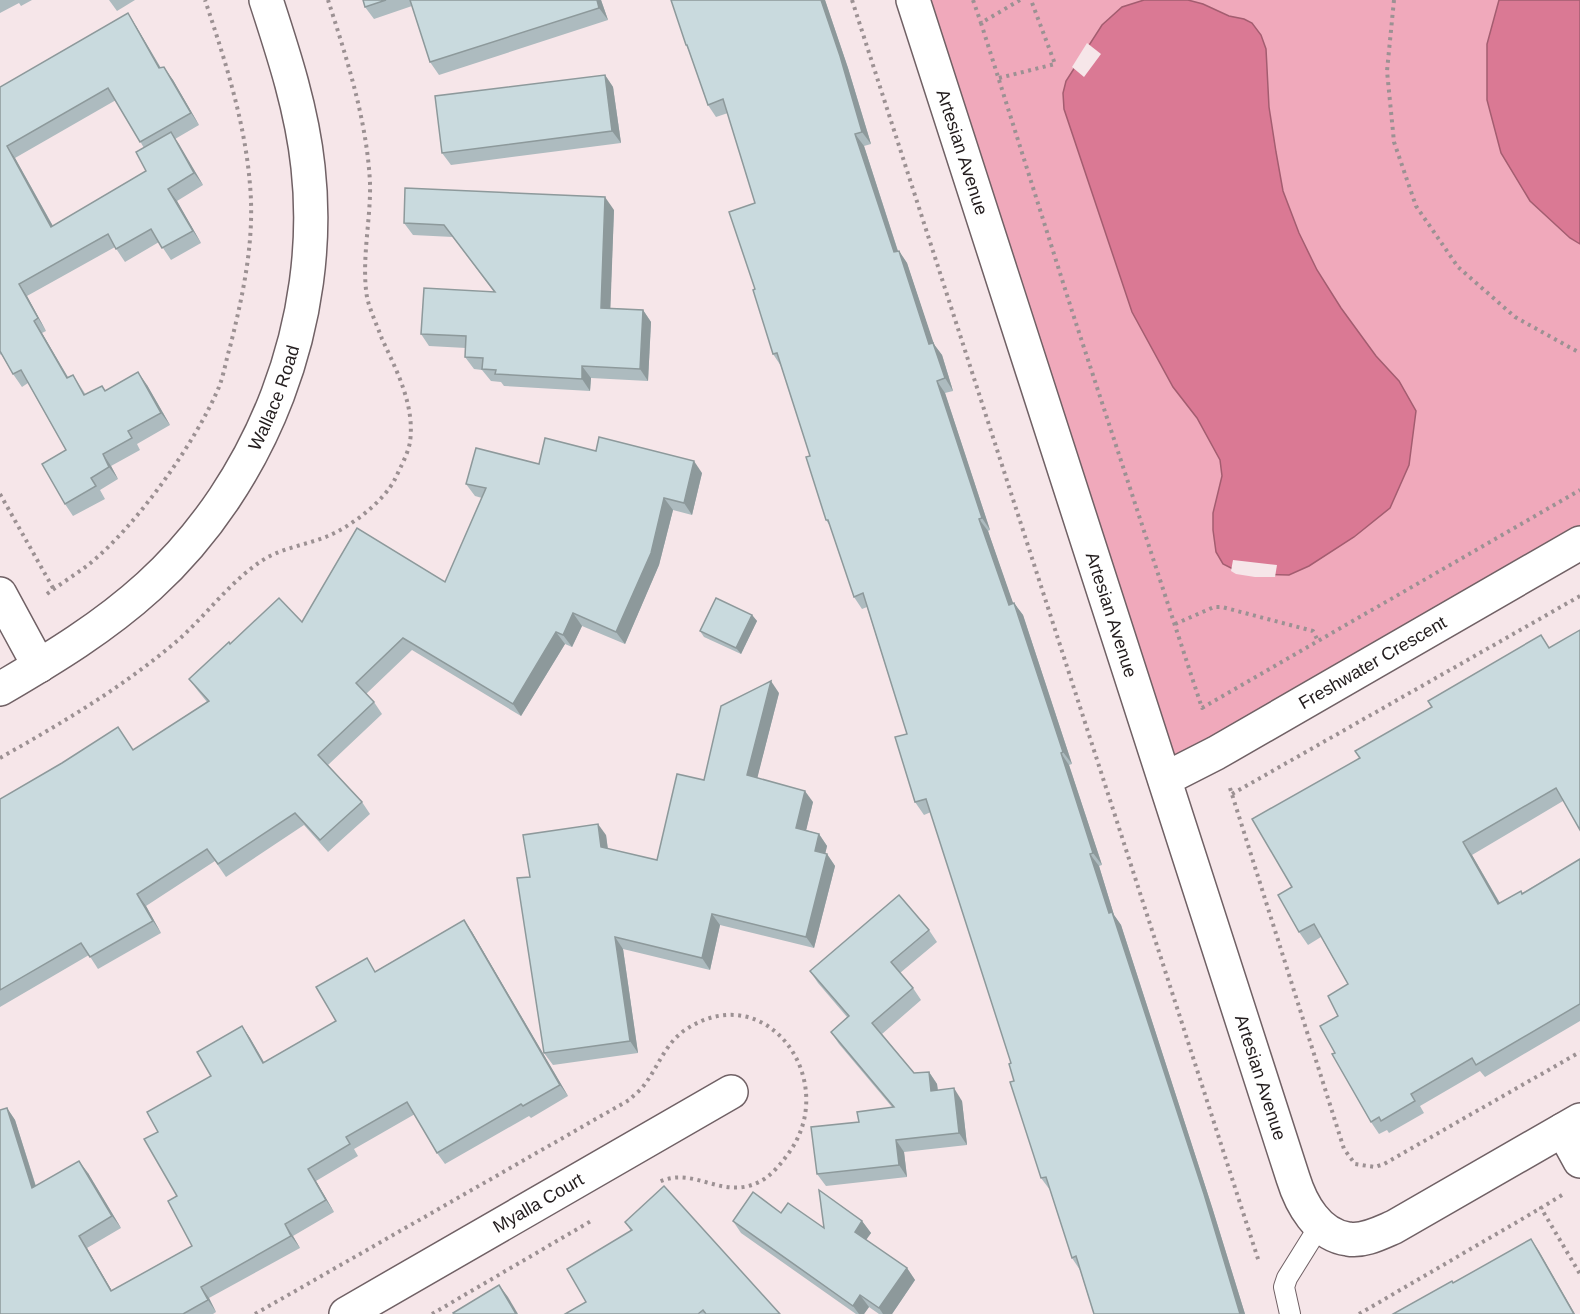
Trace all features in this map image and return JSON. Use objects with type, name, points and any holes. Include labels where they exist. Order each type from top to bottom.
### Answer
[{"type":"street","name":"Wallace Road","points":[[0,689],[85,637],[118,613],[180,554],[209,518],[241,470],[286,375],[303,304],[308,273],[311,222],[308,168],[299,107],[266,0]]},
{"type":"street","name":"Artesian Avenue","points":[[913,0],[1296,1187],[1307,1211],[1320,1225],[1333,1234],[1348,1239],[1363,1239],[1394,1227],[1571,1125]]},
{"type":"street","name":"Freshwater Crescent","points":[[1165,779],[1216,753],[1580,543]]},
{"type":"street","points":[[0,594],[39,666]]},
{"type":"street","name":"Myalla Court","points":[[346,1314],[731,1092]]},
{"type":"street","points":[[1571,1125],[1580,1161]]},
{"type":"lane","points":[[1290,1314],[1284,1287],[1287,1278],[1320,1225]]},
{"type":"path","points":[[47,594],[88,564],[128,526],[194,435],[219,386],[249,257],[250,187],[241,122],[224,58],[205,0]]},
{"type":"path","points":[[852,0],[1261,1266]]},
{"type":"path","points":[[973,0],[1202,708],[1580,490]]},
{"type":"path","points":[[981,22],[1020,0]]},
{"type":"path","points":[[999,78],[1055,64],[1031,0]]},
{"type":"path","points":[[1394,0],[1387,71],[1394,142],[1416,206],[1458,267],[1515,317],[1580,353]]},
{"type":"path","points":[[0,494],[53,588]]},
{"type":"path","points":[[1580,596],[1232,794],[1344,1149],[1356,1164],[1375,1167],[1384,1164],[1580,1052]]},
{"type":"path","points":[[1175,624],[1214,607],[1313,631],[1318,641]]},
{"type":"path","points":[[1359,1314],[1567,1192]]},
{"type":"path","points":[[1541,1208],[1580,1274]]},
{"type":"shaded area","points":[[913,0],[1580,0],[1580,543],[1165,779]]},
{"type":"shaded area","points":[[1144,0],[1188,0],[1203,4],[1252,23],[1261,35],[1266,49],[1269,107],[1283,191],[1299,233],[1317,270],[1341,308],[1376,356],[1399,381],[1416,411],[1409,465],[1390,508],[1354,537],[1309,566],[1289,575],[1237,571],[1223,564],[1216,552],[1213,513],[1222,476],[1220,460],[1197,418],[1173,387],[1132,312],[1064,109],[1063,93],[1066,81],[1102,25],[1122,7]]},
{"type":"shaded area","points":[[1499,0],[1580,0],[1580,244],[1570,238],[1530,201],[1501,153],[1487,100],[1487,44]]},
{"type":"pier","points":[[1087,43],[1101,54],[1084,77],[1072,67]]},
{"type":"pier","points":[[1233,560],[1277,565],[1275,577],[1236,574],[1231,571]]},
{"type":"building","points":[[363,0],[386,0],[365,7]]},
{"type":"building","points":[[410,0],[597,0],[599,8],[430,62]]},
{"type":"building","points":[[671,0],[821,0],[862,132],[855,134],[894,252],[899,251],[929,344],[933,343],[945,378],[937,381],[982,518],[979,519],[1009,605],[1014,603],[1063,752],[1061,753],[1093,853],[1090,854],[1109,913],[1112,912],[1204,1194],[1240,1314],[1094,1314],[1076,1256],[1072,1258],[1046,1177],[1041,1178],[1010,1082],[1014,1081],[1009,1064],[1011,1063],[926,799],[915,802],[895,737],[907,734],[863,593],[854,597],[828,520],[826,520],[806,457],[810,456],[777,353],[773,354],[753,290],[755,289],[729,212],[755,203],[723,99],[708,105]]},
{"type":"building","points":[[128,13],[159,68],[164,67],[191,113],[140,142],[108,88],[7,146],[51,227],[146,171],[136,152],[171,132],[194,173],[168,189],[193,231],[162,248],[151,229],[116,249],[108,234],[19,284],[38,318],[34,321],[67,378],[73,375],[84,395],[102,386],[105,391],[138,372],[161,413],[128,431],[132,438],[103,454],[109,467],[91,478],[96,486],[65,504],[42,464],[66,450],[21,370],[13,374],[0,351],[0,87]]},
{"type":"building","points":[[605,75],[612,131],[442,153],[435,96]]},
{"type":"building","points":[[405,188],[605,197],[601,308],[643,310],[640,369],[582,366],[582,379],[495,374],[496,370],[482,369],[483,358],[465,357],[466,336],[421,334],[424,288],[495,292],[444,225],[404,223]]},
{"type":"building","points":[[599,437],[694,461],[684,503],[664,498],[651,553],[616,632],[573,613],[563,635],[556,632],[513,704],[403,638],[356,683],[374,702],[318,755],[362,802],[320,840],[295,813],[218,864],[207,849],[137,894],[153,921],[90,957],[81,943],[0,990],[0,799],[118,727],[133,750],[209,701],[189,679],[279,598],[302,622],[357,528],[445,582],[486,488],[466,484],[476,448],[539,464],[545,438],[596,451]]},
{"type":"building","points":[[716,598],[752,615],[736,648],[700,631]]},
{"type":"building","points":[[1580,630],[1580,830],[1556,788],[1463,842],[1498,904],[1521,891],[1522,894],[1580,859],[1580,1004],[1476,1065],[1472,1058],[1411,1094],[1415,1101],[1381,1121],[1379,1117],[1371,1122],[1332,1054],[1335,1053],[1320,1026],[1338,1016],[1328,996],[1348,984],[1314,924],[1299,932],[1278,895],[1292,887],[1252,819],[1360,758],[1355,751],[1432,707],[1428,701],[1541,635],[1549,648]]},
{"type":"building","points":[[771,681],[747,775],[805,791],[796,828],[819,834],[815,851],[827,854],[806,937],[712,914],[702,958],[615,937],[630,1041],[544,1053],[517,878],[530,877],[523,835],[598,824],[601,847],[657,860],[677,774],[704,780],[721,706]]},
{"type":"building","points":[[899,895],[929,930],[891,962],[913,988],[872,1023],[914,1073],[929,1072],[931,1091],[954,1088],[959,1133],[896,1140],[899,1165],[817,1174],[811,1127],[859,1122],[857,1112],[894,1107],[831,1032],[849,1016],[810,971]]},
{"type":"building","points":[[464,920],[560,1085],[523,1106],[521,1104],[437,1153],[407,1102],[346,1137],[350,1144],[308,1169],[326,1200],[285,1224],[291,1236],[201,1287],[208,1300],[183,1314],[0,1314],[0,1110],[7,1108],[32,1188],[79,1161],[112,1216],[79,1236],[111,1291],[192,1246],[168,1201],[177,1196],[144,1139],[158,1132],[147,1112],[211,1076],[197,1052],[242,1026],[263,1063],[336,1021],[316,987],[367,958],[375,972]]},
{"type":"building","points":[[664,1186],[780,1314],[706,1314],[703,1310],[698,1314],[565,1314],[586,1302],[567,1269],[632,1230],[625,1222]]},
{"type":"building","points":[[819,1190],[862,1221],[855,1232],[907,1268],[879,1308],[860,1295],[853,1306],[733,1221],[753,1192],[781,1213],[788,1203],[824,1228]]},
{"type":"building","points":[[1531,1239],[1574,1314],[1393,1314],[1452,1281],[1453,1283]]},
{"type":"building","points":[[499,1285],[516,1314],[453,1313]]}]
